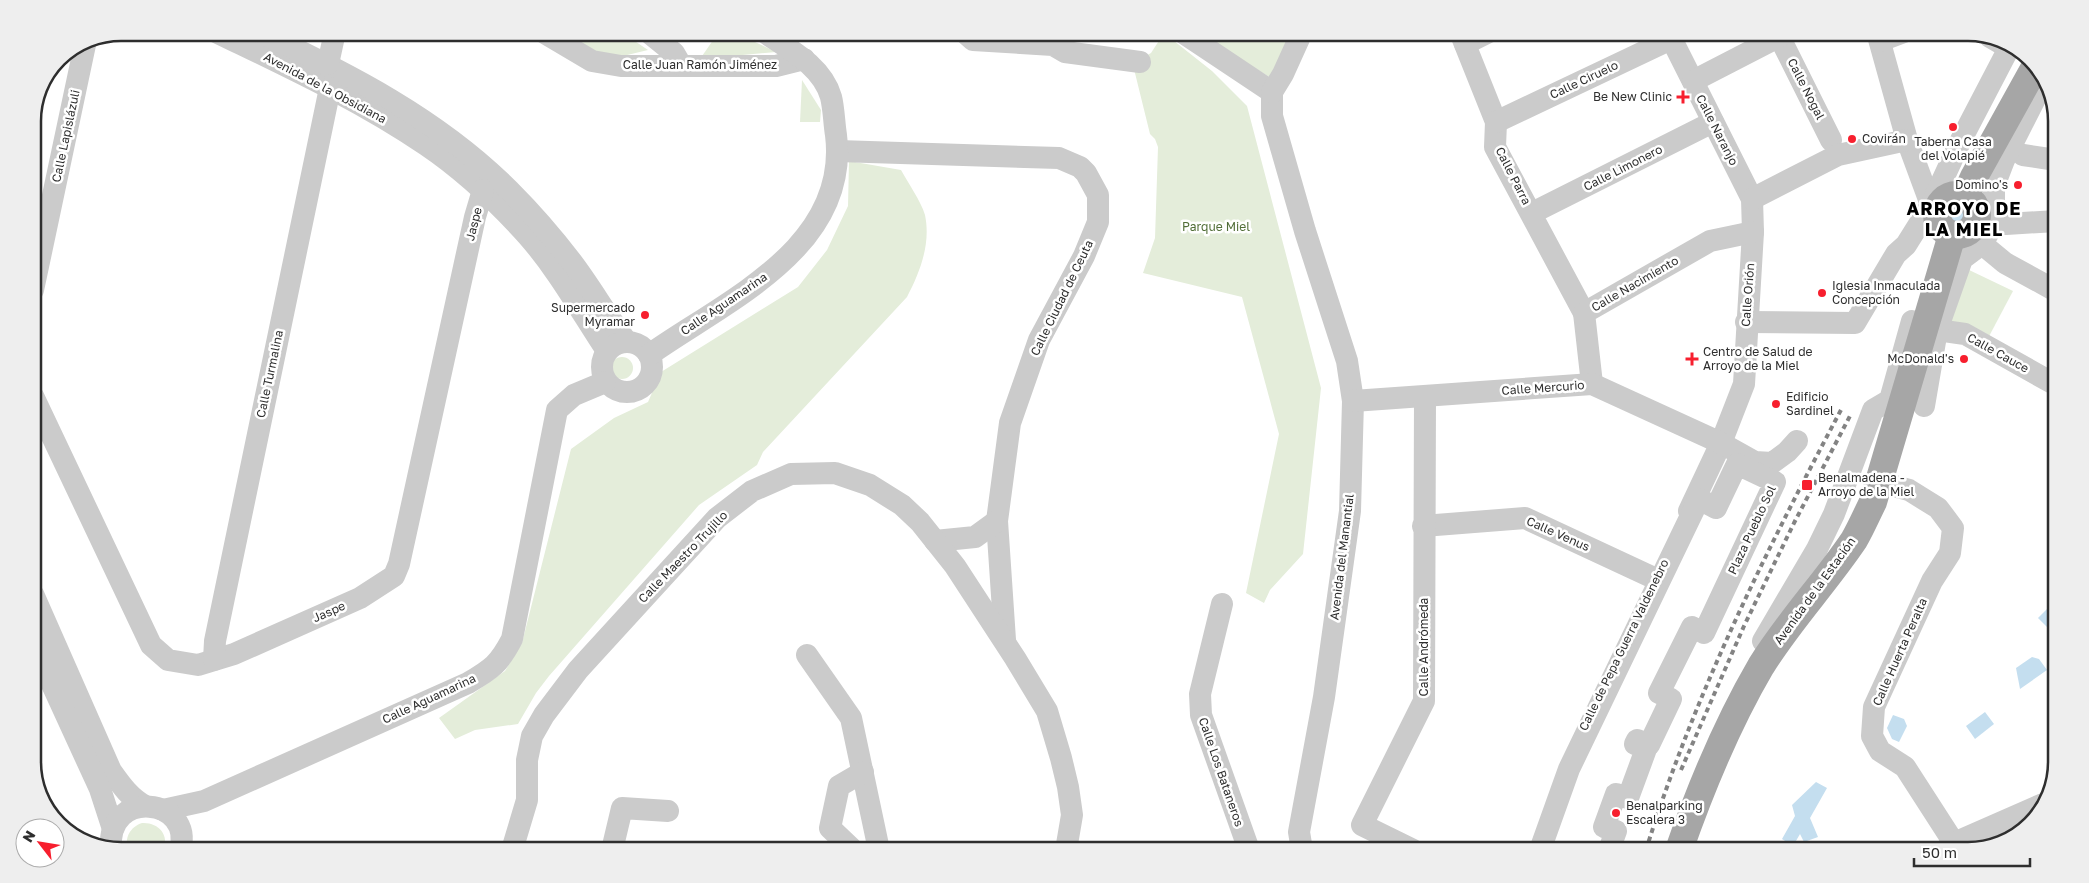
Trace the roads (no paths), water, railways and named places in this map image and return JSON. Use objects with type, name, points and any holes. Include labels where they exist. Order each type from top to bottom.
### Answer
[{"type":"main road","points":[[1965,197],[2031,73]]},
{"type":"main road","points":[[1952,195],[1965,197],[1971,200],[1977,212],[1974,225],[1965,234],[1952,235],[1940,228],[1937,222],[1935,206],[1952,195]]},
{"type":"main road","name":"Avenida de la Estación","points":[[1682,842],[1701,790],[1729,729],[1761,667],[1794,618],[1854,539],[1873,502],[1952,235]]},
{"type":"street","name":"Avenida de la Obsidiana","points":[[234,41],[366,106],[427,145],[483,190],[528,236],[569,291],[617,346]]},
{"type":"street","name":"Avenida de la Obsidiana","points":[[279,41],[328,64],[376,90],[434,126],[508,190],[571,261],[617,346]]},
{"type":"street","points":[[328,64],[332,41]]},
{"type":"street","name":"Calle Juan Ramón Jiménez","points":[[558,41],[592,61],[622,66],[776,66],[804,60]]},
{"type":"street","points":[[659,41],[674,53],[681,65]]},
{"type":"street","name":"Calle Aguamarina","points":[[649,355],[728,305],[775,270],[814,226],[834,187],[838,150],[831,98],[819,75],[804,60],[777,41]]},
{"type":"street","points":[[989,41],[1053,45],[1065,52],[1140,62]]},
{"type":"street","points":[[1196,41],[1272,92],[1284,74],[1298,41]]},
{"type":"street","name":"Calle Parra","points":[[1464,41],[1496,122],[1496,147],[1584,313]]},
{"type":"street","name":"Calle Ciruelo","points":[[1496,122],[1660,41]]},
{"type":"street","name":"Calle Naranjo","points":[[1672,41],[1752,200],[1753,232]]},
{"type":"street","points":[[1692,81],[1772,41]]},
{"type":"street","name":"Calle Nogal","points":[[1787,41],[1832,140]]},
{"type":"street","points":[[1880,41],[1907,140],[1935,206]]},
{"type":"street","points":[[1746,322],[1855,323],[1896,254],[1906,245],[1935,206],[1961,140],[2001,49]]},
{"type":"street","name":"Calle Lapislázuli","points":[[41,252],[84,51]]},
{"type":"street","name":"Calle Turmalina","points":[[214,660],[215,641],[330,88]]},
{"type":"street","points":[[1924,406],[1937,330],[1962,259],[1982,244],[1994,222],[1994,186],[2004,160],[2040,88]]},
{"type":"street","name":"Avenida del Manantial","points":[[1272,92],[1272,116],[1305,231],[1346,361],[1353,401],[1350,511],[1324,696],[1299,832],[1301,842]]},
{"type":"street","name":"Calle Limonero","points":[[1532,213],[1713,122]]},
{"type":"street","points":[[1752,200],[1838,155],[1907,140]]},
{"type":"street","name":"Calle Ciudad de Ceuta","points":[[838,150],[1059,158],[1080,167],[1098,195],[1098,222],[1084,256],[1039,340],[1010,424],[997,521],[1006,644]]},
{"type":"street","points":[[2023,155],[2048,159]]},
{"type":"street","name":"Jaspe","points":[[41,413],[151,645],[168,660],[198,665],[234,654],[360,598],[394,576],[399,564],[406,540],[474,216],[483,190]]},
{"type":"street","points":[[1994,222],[2006,224],[2048,221]]},
{"type":"street","name":"Calle Nacimiento","points":[[1592,384],[1584,313],[1710,241],[1753,232]]},
{"type":"street","name":"Calle Orión","points":[[1721,443],[1744,384],[1746,322],[1753,232]]},
{"type":"street","points":[[1982,244],[2005,263],[2048,287]]},
{"type":"street","points":[[1763,641],[1834,514],[1873,410],[1890,400],[1912,321]]},
{"type":"street","name":"Calle Cauce","points":[[1937,330],[1965,334],[2048,381]]},
{"type":"street","points":[[636,344],[649,355],[652,364],[651,373],[646,384],[639,390],[629,393],[620,392],[611,388],[605,382],[601,372],[602,363],[617,346],[636,344]]},
{"type":"street","name":"Calle Aguamarina","points":[[112,838],[122,815],[129,810],[204,801],[468,683],[489,671],[502,658],[512,639],[557,410],[574,395],[605,382]]},
{"type":"street","name":"Calle Mercurio","points":[[1353,401],[1592,384],[1721,443],[1755,462],[1772,463],[1787,452],[1797,440]]},
{"type":"street","name":"Calle Andrómeda","points":[[1397,842],[1362,825],[1424,701],[1423,526],[1425,397]]},
{"type":"street","name":"Calle de Pepa Guerra Valdenebro","points":[[1538,842],[1564,768],[1721,443]]},
{"type":"street","name":"Plaza Pueblo Sol","points":[[1543,842],[1569,769],[1699,499],[1716,508],[1737,464],[1775,482],[1704,633],[1692,627],[1659,693],[1671,698],[1648,745],[1637,740],[1635,744],[1646,749],[1628,798],[1616,794],[1604,827],[1616,831],[1612,842]]},
{"type":"street","name":"Calle Maestro Trujillo","points":[[514,842],[527,800],[527,760],[532,736],[544,715],[578,670],[717,518],[752,491],[791,474],[835,473],[870,485],[902,505],[920,522],[978,599],[1046,711],[1068,787],[1072,815],[1067,842]]},
{"type":"street","name":"Calle Huerta Peralta","points":[[1879,482],[1909,490],[1938,508],[1953,528],[1950,553],[1932,581],[1874,707],[1872,736],[1880,751],[1905,767],[1947,842]]},
{"type":"street","name":"Calle Venus","points":[[1423,526],[1526,518],[1656,579]]},
{"type":"street","points":[[935,541],[975,537],[997,521]]},
{"type":"street","name":"Calle Los Bataneros","points":[[1222,604],[1200,694],[1201,715],[1246,842]]},
{"type":"street","points":[[41,612],[111,771],[126,792],[135,800],[154,808],[175,821],[180,842]]},
{"type":"street","points":[[807,655],[852,718],[877,842]]},
{"type":"street","points":[[41,660],[100,789],[112,838]]},
{"type":"street","points":[[843,842],[830,828],[839,786],[863,772]]},
{"type":"street","name":"Calle Aguamarina","points":[[183,842],[195,810],[204,801]]},
{"type":"street","points":[[614,842],[622,808],[668,811]]},
{"type":"street","points":[[1961,842],[2032,809]]},
{"type":"water","points":[[1958,209],[1965,212],[1968,219],[1965,226],[1958,229],[1951,226],[1948,219],[1951,212]]},
{"type":"water","points":[[2048,608],[2048,628],[2038,618]]},
{"type":"water","points":[[2032,657],[2039,659],[2047,670],[2020,689],[2016,668]]},
{"type":"water","points":[[1985,712],[1994,724],[1975,739],[1966,726]]},
{"type":"water","points":[[1893,715],[1904,719],[1907,726],[1899,742],[1892,739],[1887,728]]},
{"type":"water","points":[[1816,782],[1827,788],[1810,818],[1818,837],[1804,842],[1800,834],[1795,842],[1787,842],[1782,839],[1795,816],[1792,805]]},
{"type":"railway","points":[[1649,842],[1665,792],[1709,680],[1759,570],[1842,408]]},
{"type":"railway","points":[[1681,770],[1744,626],[1794,523],[1851,414]]},
{"type":"place","name":"Be New Clinic","points":[[1683,97]]},
{"type":"place","name":"Taberna Casa del Volapié","points":[[1953,127]]},
{"type":"place","name":"Covirán","points":[[1852,139]]},
{"type":"place","name":"Domino's","points":[[2018,185]]},
{"type":"place","name":"Iglesia Inmaculada Concepción","points":[[1822,293]]},
{"type":"place","name":"Supermercado Myramar","points":[[645,315]]},
{"type":"place","name":"Centro de Salud de Arroyo de la Miel","points":[[1692,359]]},
{"type":"place","name":"McDonald's","points":[[1964,359]]},
{"type":"place","name":"Edificio Sardinel","points":[[1776,404]]},
{"type":"place","name":"Benalmadena - Arroyo de la Miel","points":[[1807,485]]},
{"type":"place","name":"Benalparking Escalera 3","points":[[1616,813]]},
{"type":"district","name":"ARROYO DE LA MIEL","points":[[1964,219]]},
{"type":"park label","name":"Parque Miel","points":[[1216,227]]}]
